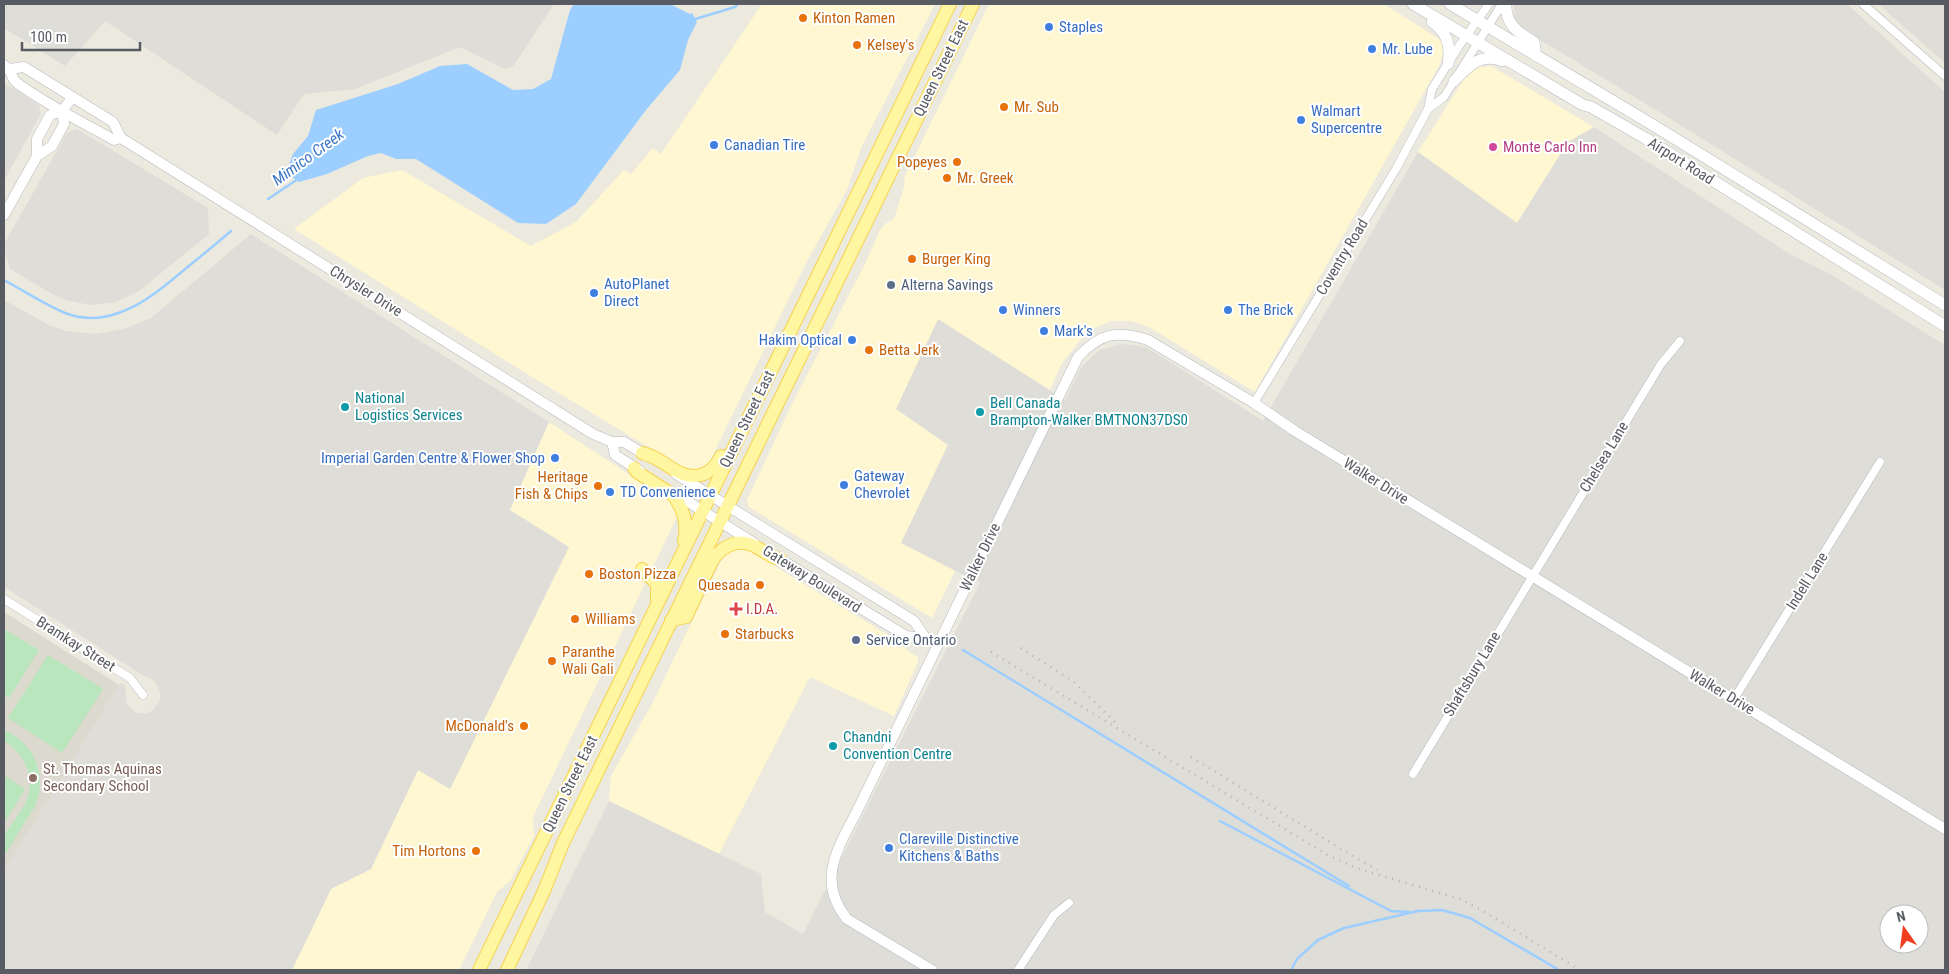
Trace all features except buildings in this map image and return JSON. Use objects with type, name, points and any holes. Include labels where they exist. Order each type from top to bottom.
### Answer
[{"type":"main road","name":"Queen Street East","points":[[479,970],[950,4]]},
{"type":"main road","name":"Queen Street East","points":[[507,970],[544,891],[563,843],[973,4]]},
{"type":"main road","points":[[1414,4],[1421,16],[1443,31],[1447,38],[1449,48],[1448,64]]},
{"type":"main road","name":"Airport Road","points":[[1414,4],[1583,105],[1591,107],[1645,138],[1945,326]]},
{"type":"main road","name":"Airport Road","points":[[1450,4],[1648,122],[1945,305]]},
{"type":"main road","points":[[1506,4],[1508,21],[1519,33],[1534,42],[1536,56]]},
{"type":"main road","points":[[1454,81],[1468,65],[1481,59],[1499,59],[1518,66]]},
{"type":"main road","points":[[642,453],[648,454],[683,475],[700,475],[716,466],[736,426],[744,424]]},
{"type":"main road","points":[[634,468],[637,472],[672,495],[681,509],[686,524],[686,532],[673,565],[673,571],[665,572],[642,569],[657,584],[657,604]]},
{"type":"main road","points":[[671,620],[686,616],[712,561],[716,554],[726,546],[740,543],[747,544],[774,558],[780,559]]},
{"type":"street","points":[[1483,24],[1490,4]]},
{"type":"street","points":[[1483,24],[1502,4]]},
{"type":"street","points":[[1863,4],[1945,76]]},
{"type":"street","name":"Coventry Road","points":[[1254,403],[1396,169],[1428,109],[1432,89],[1466,36],[1483,24]]},
{"type":"street","name":"Coventry Road","points":[[1428,109],[1444,97],[1478,42],[1483,24]]},
{"type":"street","name":"Chrysler Drive","points":[[120,138],[114,140],[14,81],[7,67],[24,67],[113,122],[120,138],[465,352],[593,434],[612,442],[624,442],[727,505]]},
{"type":"street","points":[[37,156],[37,139],[50,115],[62,111],[72,98]]},
{"type":"street","points":[[4,215],[37,156],[52,146],[64,124],[62,111]]},
{"type":"street","name":"Walker Drive","points":[[932,970],[847,919],[839,909],[836,900],[831,883],[831,867],[937,644],[1078,357],[1087,347],[1100,338],[1113,334],[1132,335],[1148,340],[1254,403],[1294,431],[1945,829]]},
{"type":"street","name":"Chelsea Lane","points":[[1532,575],[1661,364],[1680,341]]},
{"type":"street","points":[[612,442],[615,454],[702,511]]},
{"type":"street","name":"Indell Lane","points":[[1734,699],[1880,462]]},
{"type":"street","name":"Gateway Boulevard","points":[[727,505],[914,621],[925,637],[937,644]]},
{"type":"street","name":"Gateway Boulevard","points":[[702,511],[906,636],[925,637]]},
{"type":"street","name":"Shaftsbury Lane","points":[[1413,774],[1532,575]]},
{"type":"street","name":"Bramkay Street","points":[[4,599],[130,678],[143,695]]},
{"type":"street","points":[[1018,970],[1054,914],[1069,903]]},
{"type":"shaded area","points":[[4,4],[554,4],[514,65],[505,69],[460,47],[355,89],[304,94],[277,135],[105,21],[65,66],[4,28]]},
{"type":"shaded area","points":[[762,4],[935,4],[861,148],[847,190],[807,261],[709,463],[703,468],[692,470],[683,468],[294,229],[363,178],[402,170],[531,246],[576,222],[624,170],[631,174],[653,148],[661,154]]},
{"type":"shaded area","points":[[989,4],[1384,4],[1442,41],[1443,52],[1440,64],[1255,392],[1149,327],[1131,321],[1111,321],[1092,329],[1080,340],[1062,363],[1050,390],[938,320],[948,445],[901,543],[955,571],[932,618],[749,507],[747,500],[793,402],[865,264],[880,230],[885,224],[894,219],[905,184],[904,178]]},
{"type":"shaded area","points":[[1514,4],[1847,4],[1945,92],[1945,290],[1527,32],[1519,25],[1515,18]]},
{"type":"shaded area","points":[[1878,4],[1945,4],[1945,63],[1885,10]]},
{"type":"shaded area","name":"Monte Carlo Inn","points":[[1481,65],[1482,67],[1491,66],[1594,127],[1568,142],[1517,223],[1418,152],[1467,74]]},
{"type":"shaded area","points":[[4,83],[39,105],[41,114],[4,181]]},
{"type":"shaded area","points":[[1594,127],[1790,254],[1830,274],[1945,345],[1945,970],[526,970],[609,801],[761,874],[765,912],[803,934],[980,583],[901,543],[948,445],[896,409],[938,319],[1065,400],[1082,366],[1100,350],[1122,344],[1145,347],[1263,421],[1418,152],[1517,223],[1568,142]]},
{"type":"shaded area","points":[[77,129],[208,208],[209,234],[139,291],[116,302],[90,305],[65,300],[52,294],[10,269],[4,248],[4,244],[67,133]]},
{"type":"shaded area","points":[[251,234],[549,422],[510,510],[569,547],[450,789],[418,770],[371,869],[331,889],[292,970],[4,970],[4,871],[119,685],[121,683],[125,685],[127,705],[136,713],[148,713],[153,710],[160,700],[160,693],[155,682],[150,678],[4,587],[4,300],[49,325],[66,331],[95,334],[124,329],[151,318]]},
{"type":"shaded area","points":[[549,422],[668,500],[675,509],[677,517],[533,817],[534,836],[510,881],[497,892],[459,970],[292,970],[331,889],[371,869],[418,770],[450,789],[569,547],[509,510]]},
{"type":"shaded area","points":[[742,549],[750,551],[901,643],[908,651],[918,657],[918,662],[894,716],[810,677],[719,854],[609,801],[611,776],[653,702],[721,561],[729,552]]},
{"type":"shaded area","name":"St. Thomas Aquinas Secondary School","points":[[4,612],[119,685],[4,871]]},
{"type":"green space","points":[[4,629],[39,650],[9,698],[4,695]]},
{"type":"green space","points":[[48,655],[103,689],[62,753],[8,718]]},
{"type":"green space","points":[[4,730],[23,743],[30,752],[36,761],[40,783],[35,806],[4,856],[4,837],[25,804],[30,786],[27,768],[18,753],[4,741]]},
{"type":"green space","points":[[4,775],[25,789],[4,823]]},
{"type":"water","points":[[574,4],[670,4],[690,14],[692,13],[697,22],[688,40],[680,70],[646,110],[576,204],[546,224],[518,223],[416,159],[396,159],[381,153],[368,156],[327,174],[299,182],[286,173],[293,154],[308,136],[316,110],[398,84],[440,66],[467,64],[513,90],[533,89],[551,79],[570,10]]},
{"type":"waterway","name":"Mimico Creek","points":[[692,20],[735,7],[738,4]]},
{"type":"waterway","name":"Mimico Creek","points":[[268,199],[298,179]]},
{"type":"waterway","name":"Mimico Creek","points":[[4,280],[65,313],[98,318],[130,308],[158,291],[231,231]]},
{"type":"waterway","points":[[963,650],[1349,886]]},
{"type":"waterway","points":[[1220,821],[1391,911],[1409,912]]},
{"type":"waterway","points":[[1291,970],[1297,959],[1318,940],[1344,928],[1418,911],[1442,910],[1470,918],[1559,970]]},
{"type":"railway","points":[[1021,648],[1074,682],[1115,722]]},
{"type":"railway","points":[[991,652],[1328,855],[1356,868],[1460,899],[1580,970]]},
{"type":"railway","points":[[1191,757],[1377,870]]},
{"type":"place","name":"Kinton Ramen","points":[[803,18]]},
{"type":"place","name":"Staples","points":[[1049,27]]},
{"type":"place","name":"Kelsey's","points":[[857,45]]},
{"type":"place","name":"Mr. Lube","points":[[1372,49]]},
{"type":"place","name":"Mr. Sub","points":[[1004,107]]},
{"type":"place","name":"Walmart Supercentre","points":[[1301,120]]},
{"type":"place","name":"Canadian Tire","points":[[714,145]]},
{"type":"place","name":"Monte Carlo Inn","points":[[1493,147]]},
{"type":"place","name":"Popeyes","points":[[957,162]]},
{"type":"place","name":"Mr. Greek","points":[[947,178]]},
{"type":"place","name":"Burger King","points":[[912,259]]},
{"type":"place","name":"Alterna Savings","points":[[891,285]]},
{"type":"place","name":"AutoPlanet Direct","points":[[594,293]]},
{"type":"place","name":"Winners","points":[[1003,310]]},
{"type":"place","name":"The Brick","points":[[1228,310]]},
{"type":"place","name":"Mark's","points":[[1044,331]]},
{"type":"place","name":"Hakim Optical","points":[[852,340]]},
{"type":"place","name":"Betta Jerk","points":[[869,350]]},
{"type":"place","name":"National Logistics Services","points":[[345,407]]},
{"type":"place","name":"Bell Canada Brampton-Walker BMTNON37DS0","points":[[980,412]]},
{"type":"place","name":"Imperial Garden Centre & Flower Shop","points":[[555,458]]},
{"type":"place","name":"Gateway Chevrolet","points":[[844,485]]},
{"type":"place","name":"Heritage Fish & Chips","points":[[598,486]]},
{"type":"place","name":"TD Convenience","points":[[610,492]]},
{"type":"place","name":"Boston Pizza","points":[[589,574]]},
{"type":"place","name":"Quesada","points":[[760,585]]},
{"type":"place","name":"I.D.A.","points":[[736,609]]},
{"type":"place","name":"Williams","points":[[575,619]]},
{"type":"place","name":"Starbucks","points":[[725,634]]},
{"type":"place","name":"Service Ontario","points":[[856,640]]},
{"type":"place","name":"Paranthe Wali Gali","points":[[552,661]]},
{"type":"place","name":"McDonald's","points":[[524,726]]},
{"type":"place","name":"Chandni Convention Centre","points":[[833,746]]},
{"type":"place","name":"St. Thomas Aquinas Secondary School","points":[[33,778]]},
{"type":"place","name":"Clareville Distinctive Kitchens & Baths","points":[[889,848]]},
{"type":"place","name":"Tim Hortons","points":[[476,851]]}]
